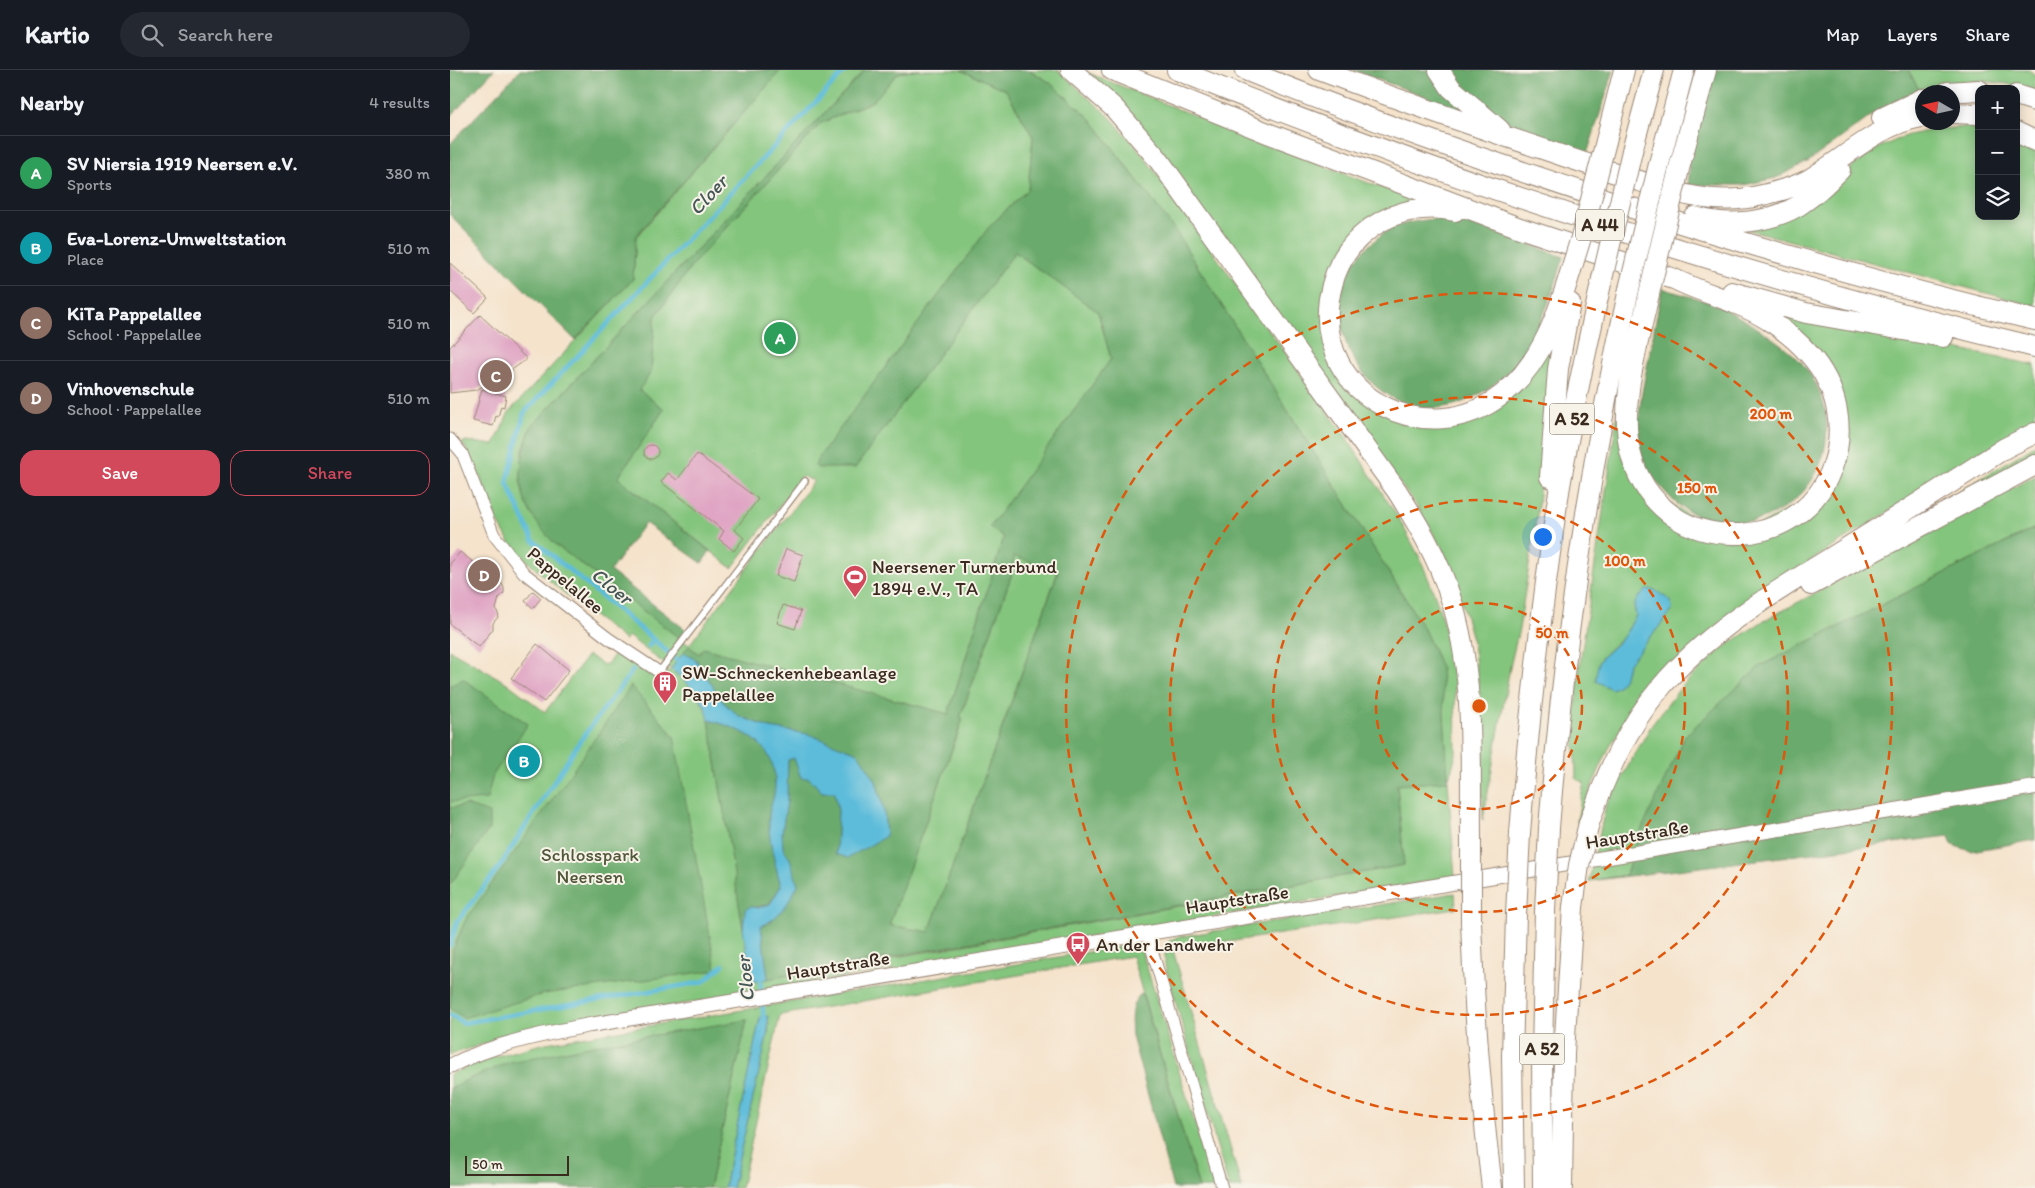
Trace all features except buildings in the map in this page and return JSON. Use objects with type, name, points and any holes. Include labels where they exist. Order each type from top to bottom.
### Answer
[{"type":"highway","points":[[1071,70],[1114,108],[1158,159],[1397,491],[1428,541],[1450,596],[1463,650],[1469,716],[1471,922],[1475,1026],[1492,1188]]},
{"type":"highway","points":[[1112,70],[1270,134],[1520,228],[1674,279],[1736,304],[1783,331],[1808,352],[1827,378],[1838,409],[1840,426],[1838,445],[1834,464],[1815,497],[1802,510],[1788,519],[1773,527],[1752,533],[1730,534],[1710,532],[1682,522],[1656,501],[1646,488],[1638,476],[1630,450],[1627,416],[1634,365],[1649,294],[1680,165],[1706,70]]},
{"type":"highway","name":"A 44","points":[[1177,70],[1413,161],[1668,247],[1859,303],[2035,347]]},
{"type":"highway","name":"A 44","points":[[1245,70],[1470,155],[1627,206],[1831,268],[2035,320]]},
{"type":"highway","points":[[1319,70],[1650,185],[1697,197],[1737,199],[1792,187],[1806,181],[1885,128],[1915,119]]},
{"type":"highway","points":[[1439,70],[1451,88],[1509,137]]},
{"type":"highway","name":"A 52","points":[[1514,1188],[1512,1056],[1516,914],[1520,833],[1532,695],[1549,561],[1568,440],[1602,279],[1632,151],[1654,70]]},
{"type":"highway","name":"A 52","points":[[1543,1188],[1542,1046],[1545,910],[1549,828],[1560,706],[1581,540],[1605,399],[1629,289],[1684,70]]},
{"type":"highway","points":[[1549,561],[1544,521],[1558,369],[1574,271],[1624,75]]},
{"type":"highway","points":[[1960,91],[1975,90]]},
{"type":"highway","points":[[2020,96],[2035,101]]},
{"type":"highway","points":[[1773,192],[1817,165],[1882,118],[1915,102]]},
{"type":"highway","points":[[1960,113],[1975,114]]},
{"type":"highway","points":[[1960,122],[1975,123]]},
{"type":"highway","points":[[2020,125],[2035,131]]},
{"type":"highway","points":[[1627,206],[1675,211],[1716,221],[1748,221],[1767,218],[1783,213],[1812,196],[1851,160],[1875,143],[1903,130],[1915,127]]},
{"type":"highway","points":[[2020,134],[2035,141]]},
{"type":"highway","points":[[1520,228],[1492,223],[1457,211],[1429,208],[1393,215],[1374,225],[1358,239],[1348,251],[1334,277],[1330,290],[1328,314],[1334,350],[1347,374],[1357,387],[1386,408],[1420,419],[1455,417],[1472,412],[1488,404],[1517,381],[1532,362],[1545,340],[1574,271]]},
{"type":"highway","points":[[1674,279],[1690,280],[1806,313],[1928,334],[2009,353],[2035,355]]},
{"type":"highway","points":[[2005,448],[2035,425]]},
{"type":"highway","points":[[1562,1188],[1564,1053],[1573,906],[1579,865],[1589,823],[1606,777],[1628,733],[1660,688],[1698,648],[1744,613],[2005,448],[2035,434]]},
{"type":"highway","points":[[1698,648],[1732,633],[1795,593],[2035,465]]},
{"type":"street","name":"Pappelallee","points":[[450,439],[462,453],[494,535],[524,573],[608,638],[659,672]]},
{"type":"street","name":"Hauptstraße","points":[[450,1066],[465,1058],[531,1037],[590,1025],[2035,787]]},
{"type":"street","points":[[1147,933],[1222,1188]]},
{"type":"lane","points":[[659,672],[805,481]]},
{"type":"green space","points":[[450,70],[494,70],[450,117]]},
{"type":"green space","points":[[520,70],[781,70],[636,236],[633,279],[575,340],[450,215],[450,144]]},
{"type":"green space","points":[[781,70],[865,70],[531,427],[523,450],[520,482],[556,545],[689,645],[814,481],[802,476],[732,568],[618,478],[664,409],[638,390],[651,372],[655,317],[693,264],[821,123],[873,101],[898,73],[920,70],[960,70],[1006,90],[1033,137],[1028,189],[989,227],[855,468],[1015,252],[1098,312],[1111,359],[991,527],[1004,537],[948,714],[703,649],[699,654],[671,669],[628,636],[625,640],[558,588],[519,553],[511,544],[498,522],[475,464],[462,443],[466,441],[494,445],[509,412],[633,279],[636,237]]},
{"type":"green space","points":[[865,70],[920,70],[898,73],[873,101],[821,123],[693,264],[655,317],[651,372],[639,390],[664,409],[618,478],[710,551],[702,563],[645,523],[610,571],[686,630],[679,638],[556,545],[543,531],[526,504],[522,490],[522,462],[525,445],[531,427]]},
{"type":"green space","points":[[960,70],[1029,70],[1049,82],[1091,119],[1174,229],[1423,627],[1441,667],[1448,781],[1397,785],[1404,865],[768,979],[761,926],[771,922],[790,859],[783,848],[782,832],[787,801],[788,760],[794,758],[822,792],[835,792],[838,811],[836,854],[886,836],[884,811],[876,781],[808,734],[770,728],[739,716],[723,702],[696,660],[683,653],[689,646],[699,654],[703,648],[948,714],[1004,537],[990,527],[1111,359],[1098,312],[1015,252],[855,468],[818,468],[815,466],[819,457],[989,227],[1028,189],[1033,137],[1006,90]],"holes":[[[1014,556],[1058,572],[929,932],[889,925],[963,718],[960,717],[1012,574]]]},
{"type":"green space","name":"Schlosspark Neersen","points":[[1029,70],[1058,70],[1112,119],[1143,155],[1346,437],[1399,519],[1420,558],[1436,598],[1449,644],[1455,683],[1456,755],[1448,781],[1455,877],[549,1026],[498,1039],[450,1055],[450,650],[507,683],[545,712],[588,655],[604,665],[609,662],[618,649],[659,679],[671,669],[696,691],[708,714],[752,981],[881,960],[1404,865],[1397,785],[1448,780],[1441,667],[1423,627],[1174,229],[1091,119],[1049,82]]},
{"type":"green space","points":[[1352,70],[1614,70],[1587,154]]},
{"type":"green space","points":[[1715,70],[1908,70],[1917,85],[1915,85],[1915,91],[1885,106],[1809,161],[1776,178],[1744,185],[1688,185],[1690,167],[1686,163]]},
{"type":"green space","points":[[1908,70],[2029,70],[2035,75],[2035,91],[2020,87],[2020,85],[1977,81],[1917,85]]},
{"type":"green space","points":[[1086,72],[1255,140],[1422,203],[1384,213],[1323,302],[1353,390],[1460,424],[1555,329],[1537,515],[1519,629],[1510,667],[1483,820],[1480,697],[1473,643],[1459,592],[1442,548],[1417,506]]},
{"type":"green space","points":[[1960,127],[1975,129],[1975,220],[2020,220],[2020,142],[2035,149],[2035,306],[1746,229],[1825,194],[1852,167],[1878,148],[1908,135],[1933,130],[1960,130]]},
{"type":"green space","points":[[1444,218],[1467,222],[1564,257],[1544,315],[1527,348],[1515,365],[1492,386],[1475,397],[1432,408],[1403,403],[1377,387],[1357,364],[1344,337],[1340,306],[1347,276],[1365,249],[1378,238],[1388,230],[1398,226]]},
{"type":"green space","points":[[1662,288],[1716,305],[1752,325],[1791,352],[1814,381],[1824,404],[1827,429],[1824,453],[1815,475],[1800,495],[1780,511],[1750,522],[1724,522],[1706,519],[1682,508],[1648,470],[1641,452],[1639,440],[1640,407]]},
{"type":"green space","points":[[1762,310],[2035,365],[2035,419],[1739,606],[1650,686],[1628,716],[1608,750],[1579,821],[1577,821],[1584,782],[1576,779],[1574,723],[1579,670],[1621,392],[1633,480],[1729,541],[1828,489],[1841,401]],"holes":[[[1634,605],[1672,611],[1628,664],[1625,676],[1618,686],[1611,689],[1601,658],[1624,636],[1636,616]]]},
{"type":"green space","points":[[2035,445],[2035,460],[1884,539]]},
{"type":"green space","points":[[2035,476],[2035,528],[1760,666],[1639,835],[1626,875],[1589,881],[1606,805],[1651,726],[1681,687],[1723,648],[1763,621]]},
{"type":"green space","points":[[2035,528],[2035,840],[1971,851],[1952,845],[1949,836],[1589,881],[1626,875],[1639,835],[1685,736],[1760,666]]},
{"type":"green space","points":[[1014,556],[1058,571],[929,932],[889,925],[963,719],[960,718],[1012,574]]},
{"type":"green space","points":[[463,679],[528,724],[493,775],[487,799],[450,802],[450,686]]},
{"type":"green space","points":[[631,686],[674,736],[716,970],[544,994],[463,1018],[450,1008],[453,949],[466,919],[565,782]]},
{"type":"green space","points":[[709,720],[735,729],[756,741],[771,760],[774,772],[775,791],[769,813],[769,826],[772,851],[781,886],[769,904],[745,910],[743,929]]},
{"type":"green space","points":[[466,805],[489,813],[489,829],[450,885],[450,808]]},
{"type":"green space","points":[[1455,893],[1456,908],[1173,950],[1242,1188],[1229,1188],[1165,965],[1165,951],[1169,941],[1177,937]]},
{"type":"green space","points":[[1130,945],[1138,946],[1143,955],[1215,1188],[1199,1188],[1132,956],[780,1015],[741,1188],[732,1188],[768,1033],[769,1022],[760,1018],[724,1188],[709,1188],[747,1020],[471,1078],[450,1089],[450,1074],[493,1057],[546,1043]]},
{"type":"green space","points":[[1142,993],[1199,1188],[1173,1188],[1132,1036],[1131,1018],[1133,1007]]},
{"type":"green space","points":[[747,1020],[709,1188],[450,1188],[450,1089],[510,1062],[594,1045]]},
{"type":"water","points":[[1646,590],[1655,590],[1671,601],[1672,611],[1628,664],[1625,676],[1618,686],[1611,689],[1596,681],[1598,665],[1604,655],[1626,634],[1636,616],[1634,605]]},
{"type":"water","points":[[683,653],[696,660],[723,702],[739,716],[770,728],[808,734],[858,753],[876,781],[884,811],[886,836],[848,858],[836,854],[838,811],[835,792],[822,792],[809,778],[801,778],[794,758],[788,760],[787,801],[782,832],[783,848],[790,859],[798,885],[787,904],[778,914],[768,923],[761,926],[768,979],[752,982],[743,929],[745,910],[751,906],[758,908],[770,904],[781,886],[772,852],[769,826],[769,813],[775,791],[771,760],[756,741],[746,734],[709,720],[704,704],[699,697],[671,669]]},
{"type":"water","points":[[768,1016],[768,1033],[732,1188],[724,1188],[760,1018]]},
{"type":"waterway","name":"Cloer","points":[[681,664],[533,540],[507,483],[524,413],[846,70]]},
{"type":"waterway","name":"Cloer","points":[[649,646],[653,639]]},
{"type":"waterway","points":[[450,945],[457,922],[500,866],[580,741],[633,670]]},
{"type":"waterway","points":[[450,1015],[463,1023],[703,982],[723,965]]},
{"type":"waterway","name":"Cloer","points":[[760,976],[764,1023]]},
{"type":"place","name":"SV Niersia 1919 Neersen e.V.","points":[[780,338]]},
{"type":"place","name":"KiTa Pappelallee","points":[[496,376]]},
{"type":"place","name":"Vinhovenschule","points":[[484,575]]},
{"type":"place","name":"Neersener Turnerbund 1894 e.V., TA","points":[[855,598]]},
{"type":"place","name":"SW-Schneckenhebeanlage Pappelallee","points":[[665,704]]},
{"type":"place","name":"Eva-Lorenz-Umweltstation","points":[[524,761]]},
{"type":"place","name":"An der Landwehr","points":[[1078,965]]}]
